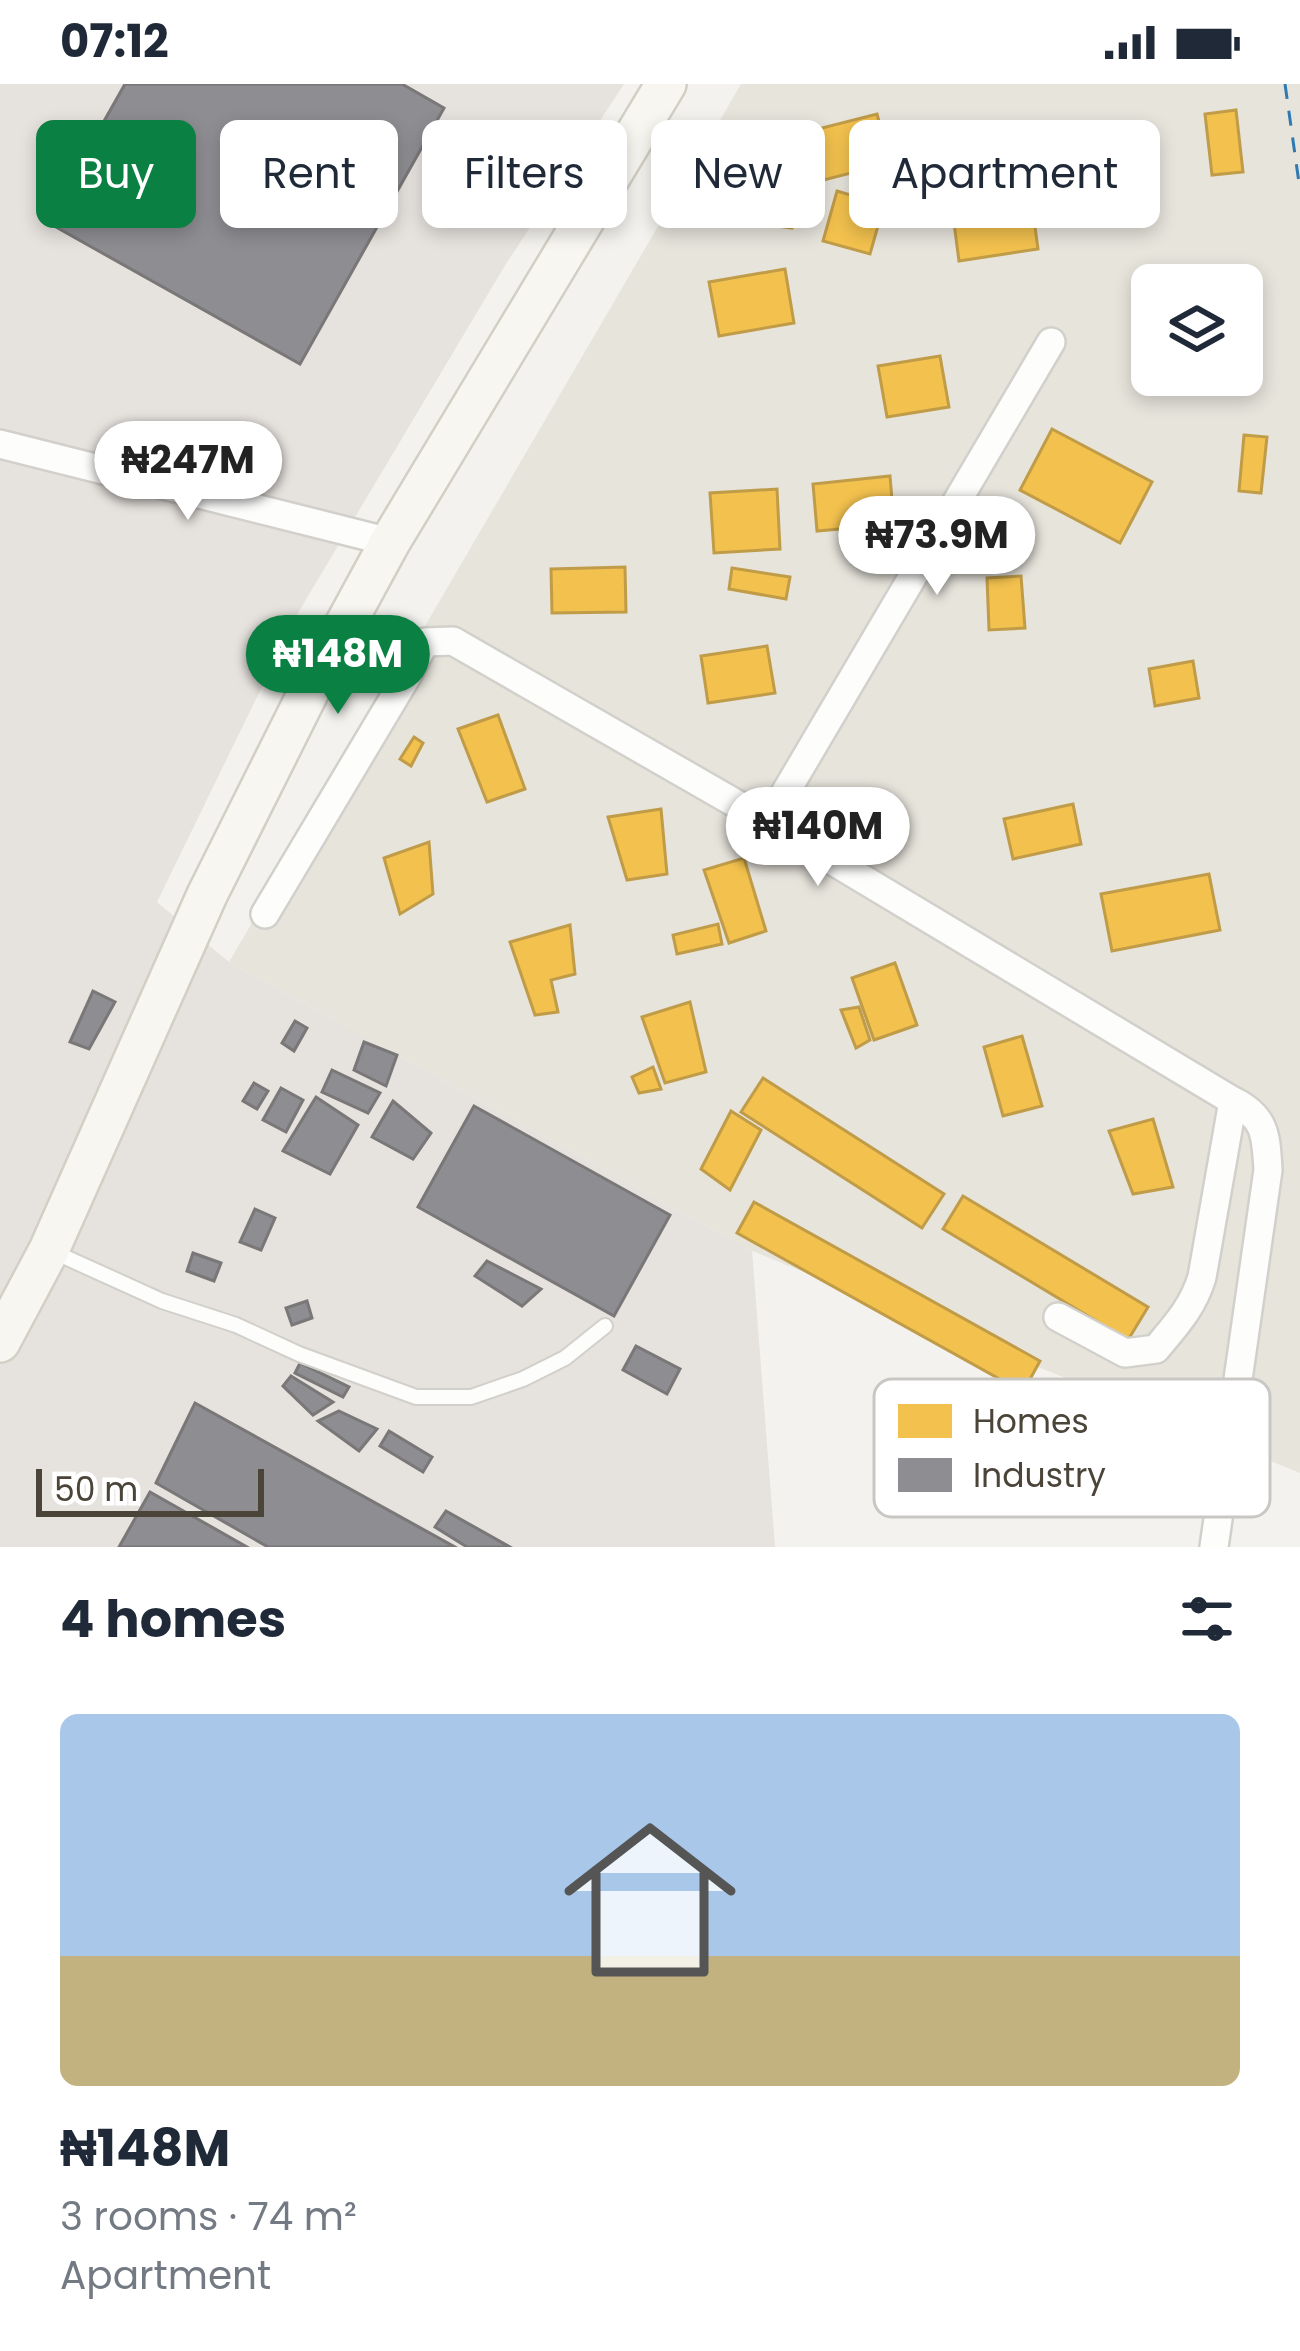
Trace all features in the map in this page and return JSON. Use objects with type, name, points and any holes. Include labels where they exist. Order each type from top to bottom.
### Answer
[{"type":"main road","points":[[0,1342],[49,1250],[207,896],[310,689],[390,542],[666,84]]},
{"type":"street","points":[[768,822],[1051,342]]},
{"type":"street","points":[[0,444],[390,542]]},
{"type":"street","points":[[265,914],[424,642],[453,641],[768,822],[1249,1109],[1261,1124],[1268,1170],[1238,1379]]},
{"type":"street","points":[[1058,1317],[1125,1353],[1156,1349],[1180,1321],[1195,1302],[1202,1277],[1233,1101]]},
{"type":"street","points":[[1214,1547],[1218,1517]]},
{"type":"lane","points":[[49,1250],[162,1301],[236,1325],[316,1361],[416,1397],[471,1396],[524,1379],[565,1358],[605,1326]]},
{"type":"shaded area","points":[[0,84],[624,84],[600,120],[422,120],[422,228],[530,228],[298,613],[157,902],[229,962],[752,1251],[775,1547],[0,1547]]},
{"type":"shaded area","points":[[741,84],[1300,84],[1300,1473],[1270,1461],[1270,1379],[1068,1379],[752,1251],[229,962],[657,228],[825,228],[825,120],[720,120]]},
{"type":"building: Homes","points":[[1236,110],[1243,172],[1212,175],[1205,114]]},
{"type":"building: Homes","points":[[849,121],[849,174],[825,180],[825,127]]},
{"type":"building: Homes","points":[[837,191],[849,195],[849,228],[877,228],[870,254],[823,241]]},
{"type":"building: Homes","points":[[955,228],[1035,228],[1038,249],[959,261]]},
{"type":"building: Homes","points":[[785,269],[794,323],[719,336],[709,282]]},
{"type":"building: Homes","points":[[940,356],[949,407],[887,417],[878,366]]},
{"type":"building: Homes","points":[[1052,429],[1152,482],[1120,543],[1020,490]]},
{"type":"building: Homes","points":[[1244,435],[1267,437],[1261,493],[1239,491]]},
{"type":"building: Homes","points":[[890,476],[894,524],[817,531],[813,484]]},
{"type":"building: Homes","points":[[777,489],[780,549],[714,553],[710,493]]},
{"type":"building: Homes","points":[[625,567],[626,612],[552,613],[551,569]]},
{"type":"building: Homes","points":[[732,568],[790,577],[786,599],[729,589]]},
{"type":"building: Homes","points":[[1021,576],[1025,628],[989,630],[987,578]]},
{"type":"building: Homes","points":[[767,646],[775,693],[708,703],[701,656]]},
{"type":"building: Homes","points":[[1193,661],[1199,698],[1155,706],[1149,669]]},
{"type":"building: Homes","points":[[498,715],[525,789],[487,802],[458,729]]},
{"type":"building: Homes","points":[[414,737],[423,743],[411,766],[400,759]]},
{"type":"building: Homes","points":[[1073,804],[1081,844],[1013,859],[1004,819]]},
{"type":"building: Homes","points":[[661,809],[667,874],[627,880],[608,817]]},
{"type":"building: Homes","points":[[429,842],[433,894],[400,914],[384,858]]},
{"type":"building: Homes","points":[[744,858],[766,931],[729,943],[704,870]]},
{"type":"building: Homes","points":[[1209,874],[1220,930],[1112,951],[1101,894]]},
{"type":"building: Homes","points":[[718,924],[722,944],[677,954],[673,935]]},
{"type":"building: Homes","points":[[570,925],[575,974],[551,980],[558,1012],[535,1015],[510,942]]},
{"type":"building: Homes","points":[[895,963],[917,1025],[874,1040],[852,978]]},
{"type":"building: Homes","points":[[690,1002],[706,1072],[665,1083],[642,1017]]},
{"type":"building: Homes","points":[[859,1007],[870,1040],[856,1048],[841,1010]]},
{"type":"building: Homes","points":[[1022,1036],[1042,1106],[1003,1116],[984,1047]]},
{"type":"building: Homes","points":[[653,1067],[661,1089],[639,1093],[632,1077]]},
{"type":"building: Homes","points":[[763,1078],[944,1194],[922,1228],[741,1112]]},
{"type":"building: Homes","points":[[731,1111],[761,1130],[730,1190],[701,1169]]},
{"type":"building: Homes","points":[[1153,1119],[1173,1187],[1133,1194],[1109,1131]]},
{"type":"building: Homes","points":[[963,1196],[1148,1307],[1128,1340],[943,1229]]},
{"type":"building: Homes","points":[[754,1202],[1040,1361],[1030,1379],[1000,1379],[737,1233]]},
{"type":"building: Industry","points":[[125,84],[402,84],[444,108],[437,120],[422,120],[422,147],[398,190],[398,120],[220,120],[220,228],[376,228],[300,364],[58,228],[196,228],[196,120],[105,120]]},
{"type":"building: Industry","points":[[93,991],[115,1002],[89,1049],[70,1042]]},
{"type":"building: Industry","points":[[295,1021],[307,1028],[294,1051],[282,1043]]},
{"type":"building: Industry","points":[[364,1042],[397,1055],[386,1086],[354,1070]]},
{"type":"building: Industry","points":[[332,1070],[380,1093],[368,1113],[322,1092]]},
{"type":"building: Industry","points":[[254,1083],[268,1091],[257,1109],[243,1101]]},
{"type":"building: Industry","points":[[281,1088],[303,1100],[286,1132],[263,1120]]},
{"type":"building: Industry","points":[[316,1097],[358,1125],[330,1174],[283,1151]]},
{"type":"building: Industry","points":[[393,1101],[431,1133],[413,1159],[372,1137]]},
{"type":"building: Industry","points":[[474,1106],[670,1215],[614,1316],[418,1207]]},
{"type":"building: Industry","points":[[255,1209],[275,1218],[261,1250],[240,1242]]},
{"type":"building: Industry","points":[[193,1253],[221,1263],[214,1281],[187,1271]]},
{"type":"building: Industry","points":[[487,1261],[541,1289],[522,1306],[475,1276]]},
{"type":"building: Industry","points":[[307,1301],[312,1318],[292,1325],[286,1308]]},
{"type":"building: Industry","points":[[636,1346],[680,1369],[667,1394],[623,1370]]},
{"type":"building: Industry","points":[[300,1363],[349,1387],[343,1397],[295,1373]]},
{"type":"building: Industry","points":[[291,1376],[333,1402],[313,1415],[283,1386]]},
{"type":"building: Industry","points":[[195,1403],[455,1547],[268,1547],[156,1483]]},
{"type":"building: Industry","points":[[339,1411],[377,1429],[359,1451],[318,1421]]},
{"type":"building: Industry","points":[[389,1431],[432,1457],[423,1472],[380,1446]]},
{"type":"building: Industry","points":[[150,1492],[247,1547],[119,1547]]},
{"type":"building: Industry","points":[[446,1511],[510,1547],[467,1547],[435,1527]]},
{"type":"ferry route","points":[[1285,84],[1300,190]]}]
